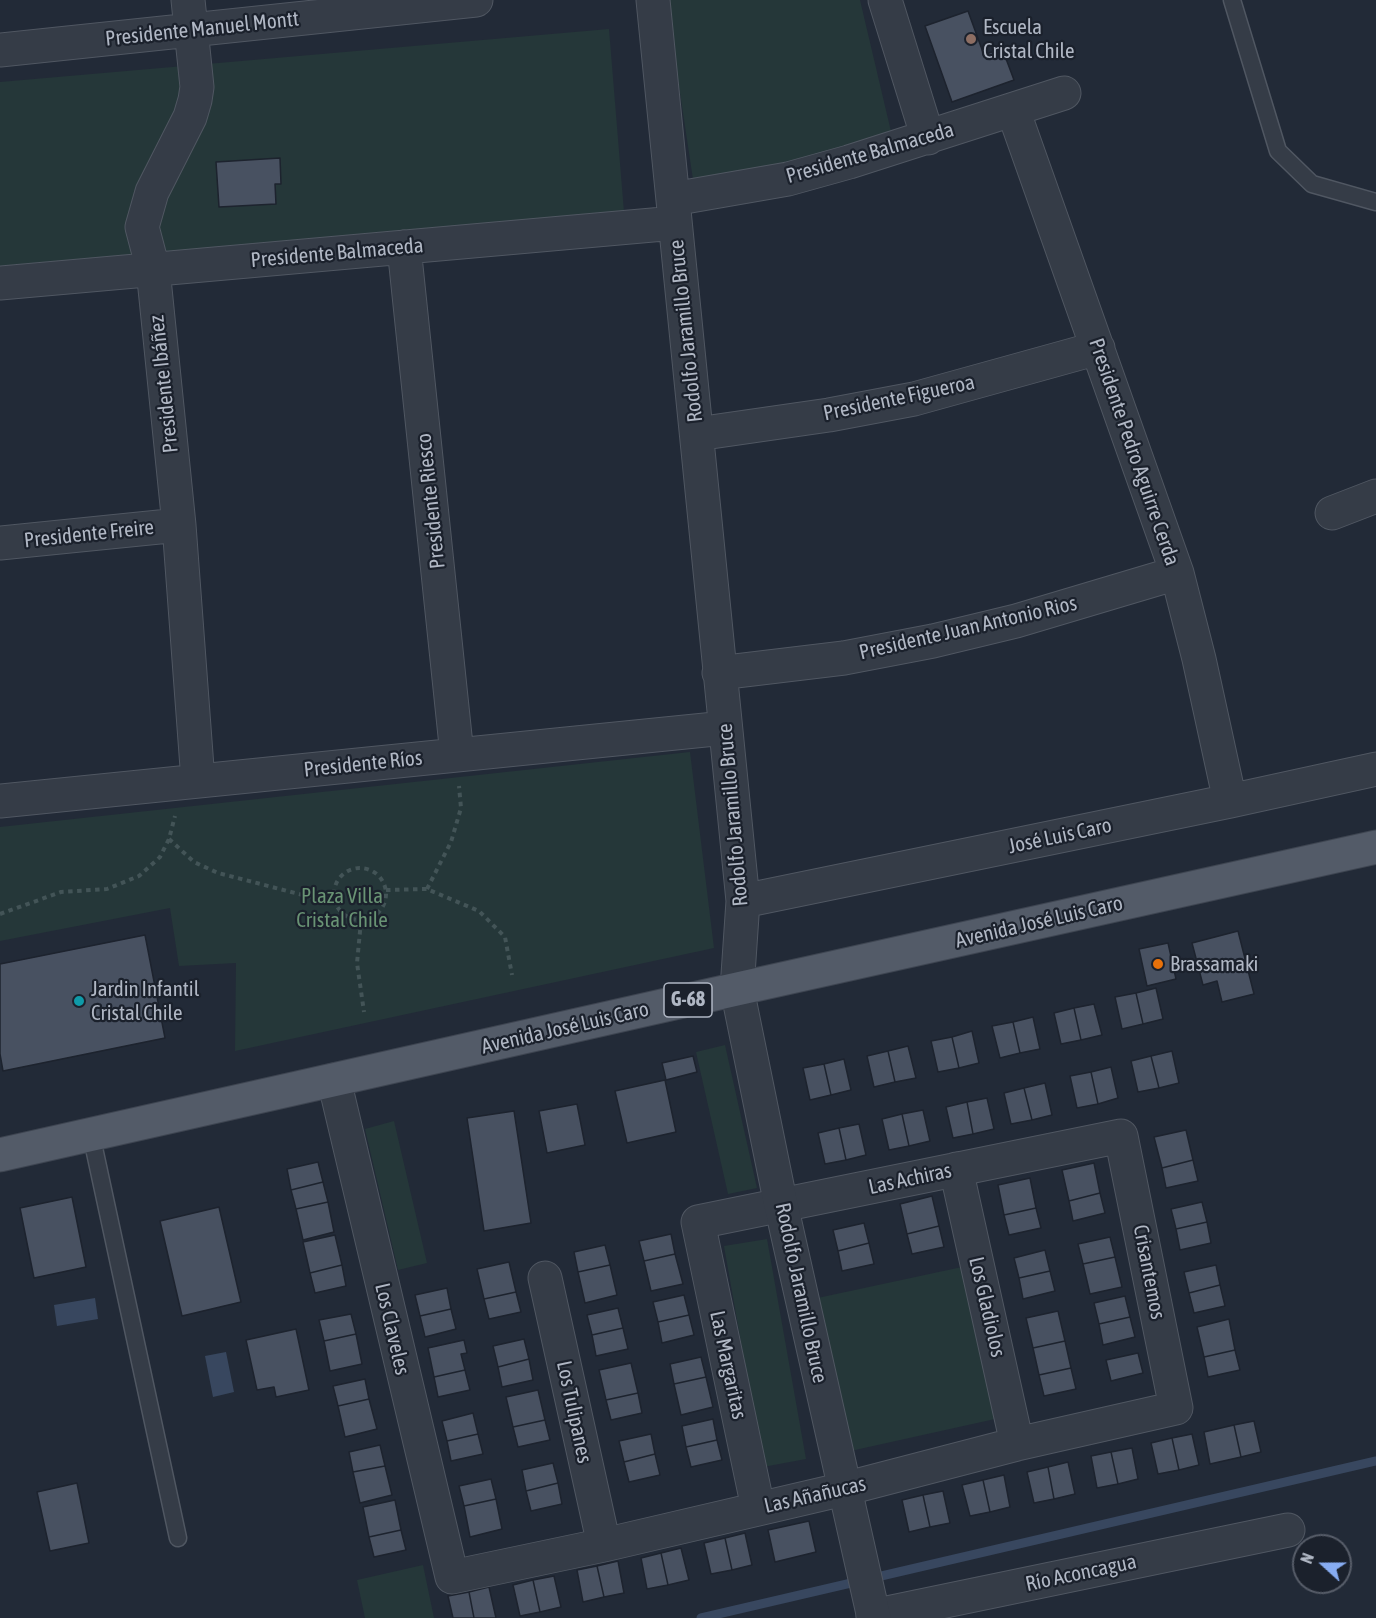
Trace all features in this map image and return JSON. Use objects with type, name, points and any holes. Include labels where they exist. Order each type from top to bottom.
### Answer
[{"type":"main road","name":"Avenida José Luis Caro","points":[[0,1155],[1376,847]]},
{"type":"street","name":"Presidente Manuel Montt","points":[[0,50],[190,15],[476,0]]},
{"type":"street","name":"Rodolfo Jaramillo Bruce","points":[[653,0],[743,901],[737,989],[781,1205],[874,1617]]},
{"type":"street","points":[[885,0],[928,138]]},
{"type":"street","name":"Presidente Ibáñez","points":[[190,15],[197,87],[195,100],[190,117],[152,192],[142,227],[153,269],[179,525],[198,781]]},
{"type":"street","name":"Presidente Balmaceda","points":[[0,283],[404,247],[674,211],[849,162],[1064,93]]},
{"type":"street","name":"Presidente Pedro Aguirre Cerda","points":[[1013,110],[1177,573],[1199,658],[1230,801]]},
{"type":"street","name":"Presidente Riesco","points":[[404,247],[457,754]]},
{"type":"street","name":"Presidente Figueroa","points":[[697,434],[829,415],[914,399],[1098,348]]},
{"type":"street","points":[[1332,513],[1376,496]]},
{"type":"street","name":"Presidente Freire","points":[[0,543],[179,525]]},
{"type":"street","name":"Presidente Juan Antonio Rios","points":[[719,673],[844,658],[933,641],[1016,621],[1177,573]]},
{"type":"street","name":"Presidente Ríos","points":[[0,801],[726,728]]},
{"type":"street","name":"José Luis Caro","points":[[743,901],[1376,769]]},
{"type":"street","name":"Los Claveles","points":[[334,1080],[452,1577]]},
{"type":"street","name":"Las Achiras","points":[[698,1222],[1121,1136]]},
{"type":"street","name":"Crisantemos","points":[[1121,1136],[1176,1407]]},
{"type":"street","name":"Los Gladiolos","points":[[956,1169],[1017,1444]]},
{"type":"street","name":"Las Margaritas","points":[[698,1222],[758,1508]]},
{"type":"street","name":"Los Tulipanes","points":[[545,1278],[604,1545]]},
{"type":"street","name":"Las Añañucas","points":[[452,1577],[604,1545],[844,1489],[1017,1444],[1176,1407]]},
{"type":"street","name":"Río Aconcagua","points":[[874,1617],[1288,1530]]},
{"type":"lane","points":[[1233,0],[1278,151],[1312,184],[1376,202]]},
{"type":"lane","points":[[91,1134],[178,1539]]},
{"type":"path","points":[[427,889],[451,842],[461,808],[457,754]]},
{"type":"path","points":[[0,914],[61,892],[107,889],[139,876],[160,857],[169,839],[176,812],[198,781]]},
{"type":"path","points":[[169,839],[194,862],[218,873],[335,901]]},
{"type":"path","points":[[355,869],[371,870],[378,875],[386,890],[383,907],[378,914],[362,921],[344,916],[335,901],[334,893],[340,877],[355,869]]},
{"type":"path","points":[[386,890],[427,889],[479,911],[505,937],[512,975]]},
{"type":"path","points":[[362,921],[357,963],[364,1012]]},
{"type":"green space","points":[[666,0],[860,0],[893,140],[694,186]]},
{"type":"green space","points":[[609,29],[624,212],[0,266],[0,82]]},
{"type":"green space","name":"Plaza Villa Cristal Chile","points":[[690,752],[714,948],[235,1051],[236,963],[179,966],[170,908],[0,941],[0,827]]},
{"type":"green space","points":[[725,1045],[757,1188],[728,1194],[696,1052]]},
{"type":"green space","points":[[394,1121],[427,1263],[398,1270],[365,1129]]},
{"type":"green space","points":[[767,1239],[806,1459],[763,1467],[724,1246]]},
{"type":"green space","points":[[962,1267],[995,1419],[846,1452],[813,1299]]},
{"type":"green space","points":[[423,1565],[434,1618],[365,1618],[357,1580]]},
{"type":"water","points":[[95,1298],[98,1319],[57,1326],[54,1305]]},
{"type":"water","points":[[226,1352],[234,1392],[213,1397],[205,1356]]},
{"type":"building","points":[[968,11],[984,55],[1002,48],[1014,80],[952,102],[925,26]]},
{"type":"building","points":[[280,158],[281,184],[275,184],[276,204],[219,207],[216,162]]},
{"type":"building","points":[[1238,931],[1254,994],[1222,1002],[1217,981],[1203,985],[1192,943]]},
{"type":"building","name":"Jardin Infantil Cristal Chile","points":[[145,935],[165,1038],[3,1071],[0,1054],[0,964]]},
{"type":"building","name":"Brassamaki","points":[[1168,943],[1176,979],[1147,986],[1139,949]]},
{"type":"building","points":[[1156,988],[1163,1019],[1143,1024],[1136,993]]},
{"type":"building","points":[[1136,993],[1143,1024],[1122,1029],[1115,997]]},
{"type":"building","points":[[1094,1004],[1102,1035],[1081,1040],[1074,1008]]},
{"type":"building","points":[[1074,1008],[1081,1040],[1061,1044],[1054,1013]]},
{"type":"building","points":[[1033,1017],[1040,1049],[1020,1053],[1013,1022]]},
{"type":"building","points":[[1013,1022],[1020,1053],[1000,1058],[992,1026]]},
{"type":"building","points":[[972,1031],[979,1063],[959,1068],[952,1037]]},
{"type":"building","points":[[952,1037],[959,1068],[938,1072],[931,1041]]},
{"type":"building","points":[[908,1046],[916,1078],[895,1082],[888,1051]]},
{"type":"building","points":[[888,1051],[895,1082],[874,1087],[867,1056]]},
{"type":"building","points":[[1172,1051],[1179,1083],[1159,1088],[1151,1056]]},
{"type":"building","points":[[693,1056],[697,1072],[666,1080],[662,1063]]},
{"type":"building","points":[[1151,1056],[1159,1088],[1138,1092],[1131,1061]]},
{"type":"building","points":[[844,1059],[851,1090],[831,1095],[824,1064]]},
{"type":"building","points":[[824,1064],[831,1095],[810,1100],[803,1068]]},
{"type":"building","points":[[1111,1067],[1118,1098],[1098,1104],[1091,1072]]},
{"type":"building","points":[[1091,1072],[1098,1104],[1077,1108],[1070,1076]]},
{"type":"building","points":[[665,1080],[676,1132],[627,1143],[615,1091]]},
{"type":"building","points":[[1045,1083],[1052,1115],[1032,1120],[1024,1088]]},
{"type":"building","points":[[1024,1088],[1032,1120],[1011,1124],[1004,1093]]},
{"type":"building","points":[[987,1098],[994,1129],[973,1134],[967,1102]]},
{"type":"building","points":[[967,1102],[973,1134],[953,1138],[946,1107]]},
{"type":"building","points":[[577,1104],[585,1145],[547,1153],[539,1111]]},
{"type":"building","points":[[923,1110],[930,1141],[909,1146],[902,1114]]},
{"type":"building","points":[[514,1111],[531,1223],[484,1231],[467,1118]]},
{"type":"building","points":[[902,1114],[909,1146],[889,1150],[882,1119]]},
{"type":"building","points":[[859,1124],[866,1155],[846,1160],[839,1128]]},
{"type":"building","points":[[839,1128],[846,1160],[825,1164],[818,1133]]},
{"type":"building","points":[[1186,1130],[1193,1160],[1162,1168],[1154,1137]]},
{"type":"building","points":[[1193,1160],[1198,1181],[1166,1188],[1162,1168]]},
{"type":"building","points":[[318,1162],[323,1182],[291,1190],[287,1169]]},
{"type":"building","points":[[1094,1163],[1100,1193],[1069,1201],[1062,1170]]},
{"type":"building","points":[[1030,1178],[1036,1208],[1004,1215],[998,1185]]},
{"type":"building","points":[[323,1182],[328,1202],[296,1209],[291,1190]]},
{"type":"building","points":[[1100,1193],[1105,1213],[1073,1221],[1069,1201]]},
{"type":"building","points":[[932,1196],[939,1226],[907,1234],[900,1204]]},
{"type":"building","points":[[72,1197],[86,1267],[34,1278],[20,1208]]},
{"type":"building","points":[[328,1202],[334,1232],[303,1240],[296,1209]]},
{"type":"building","points":[[1202,1202],[1207,1222],[1176,1229],[1171,1209]]},
{"type":"building","points":[[219,1207],[241,1302],[182,1316],[160,1221]]},
{"type":"building","points":[[1036,1208],[1041,1228],[1009,1235],[1004,1215]]},
{"type":"building","points":[[1207,1222],[1211,1243],[1180,1250],[1176,1229]]},
{"type":"building","points":[[864,1223],[869,1243],[838,1251],[833,1230]]},
{"type":"building","points":[[939,1226],[944,1247],[912,1254],[907,1234]]},
{"type":"building","points":[[671,1234],[675,1254],[644,1261],[639,1241]]},
{"type":"building","points":[[335,1235],[342,1265],[310,1273],[303,1242]]},
{"type":"building","points":[[1110,1237],[1115,1257],[1083,1264],[1078,1244]]},
{"type":"building","points":[[869,1243],[874,1264],[842,1271],[838,1251]]},
{"type":"building","points":[[605,1245],[610,1265],[578,1272],[574,1252]]},
{"type":"building","points":[[1045,1250],[1050,1271],[1019,1278],[1014,1258]]},
{"type":"building","points":[[675,1254],[683,1284],[651,1291],[644,1261]]},
{"type":"building","points":[[1115,1257],[1122,1287],[1090,1294],[1083,1264]]},
{"type":"building","points":[[509,1262],[516,1292],[484,1299],[477,1269]]},
{"type":"building","points":[[342,1265],[346,1286],[315,1293],[310,1273]]},
{"type":"building","points":[[610,1265],[617,1295],[585,1303],[578,1272]]},
{"type":"building","points":[[1216,1265],[1220,1285],[1189,1293],[1184,1272]]},
{"type":"building","points":[[1050,1271],[1055,1291],[1023,1299],[1019,1278]]},
{"type":"building","points":[[1220,1285],[1225,1306],[1194,1313],[1189,1293]]},
{"type":"building","points":[[447,1288],[451,1309],[420,1316],[415,1295]]},
{"type":"building","points":[[516,1292],[521,1312],[489,1319],[484,1299]]},
{"type":"building","points":[[684,1295],[689,1315],[658,1322],[653,1302]]},
{"type":"building","points":[[1125,1296],[1130,1317],[1099,1324],[1094,1303]]},
{"type":"building","points":[[618,1308],[623,1328],[592,1335],[587,1315]]},
{"type":"building","points":[[451,1309],[456,1329],[425,1337],[420,1316]]},
{"type":"building","points":[[1058,1311],[1065,1341],[1033,1348],[1026,1318]]},
{"type":"building","points":[[351,1314],[356,1334],[324,1341],[319,1320]]},
{"type":"building","points":[[689,1315],[694,1335],[662,1343],[658,1322]]},
{"type":"building","points":[[1130,1317],[1135,1337],[1103,1345],[1099,1324]]},
{"type":"building","points":[[1229,1319],[1235,1350],[1204,1357],[1197,1327]]},
{"type":"building","points":[[623,1328],[628,1349],[596,1356],[592,1335]]},
{"type":"building","points":[[296,1329],[309,1390],[276,1397],[274,1387],[257,1390],[246,1340]]},
{"type":"building","points":[[356,1334],[362,1364],[330,1371],[324,1341]]},
{"type":"building","points":[[524,1339],[529,1359],[498,1367],[493,1346]]},
{"type":"building","points":[[464,1340],[467,1353],[461,1354],[465,1370],[434,1377],[428,1348]]},
{"type":"building","points":[[1065,1341],[1071,1368],[1039,1375],[1033,1348]]},
{"type":"building","points":[[1235,1350],[1240,1370],[1208,1377],[1204,1357]]},
{"type":"building","points":[[1138,1353],[1143,1373],[1111,1381],[1106,1360]]},
{"type":"building","points":[[701,1357],[706,1377],[674,1384],[670,1364]]},
{"type":"building","points":[[529,1359],[533,1380],[502,1387],[498,1367]]},
{"type":"building","points":[[631,1363],[638,1393],[606,1400],[599,1370]]},
{"type":"building","points":[[1071,1368],[1076,1389],[1044,1396],[1039,1375]]},
{"type":"building","points":[[465,1370],[470,1390],[438,1397],[434,1377]]},
{"type":"building","points":[[706,1377],[713,1407],[681,1415],[674,1384]]},
{"type":"building","points":[[365,1379],[369,1399],[338,1406],[333,1386]]},
{"type":"building","points":[[538,1390],[545,1420],[513,1427],[506,1397]]},
{"type":"building","points":[[638,1393],[642,1413],[611,1420],[606,1400]]},
{"type":"building","points":[[369,1399],[377,1429],[345,1437],[338,1406]]},
{"type":"building","points":[[473,1413],[478,1434],[447,1441],[442,1421]]},
{"type":"building","points":[[713,1419],[717,1440],[686,1447],[682,1426]]},
{"type":"building","points":[[545,1420],[550,1440],[518,1447],[513,1427]]},
{"type":"building","points":[[1254,1421],[1261,1452],[1241,1457],[1234,1425]]},
{"type":"building","points":[[1234,1425],[1241,1457],[1210,1464],[1204,1432]]},
{"type":"building","points":[[478,1434],[483,1454],[451,1461],[447,1441]]},
{"type":"building","points":[[651,1434],[655,1454],[624,1462],[619,1441]]},
{"type":"building","points":[[1192,1434],[1199,1465],[1179,1470],[1172,1438]]},
{"type":"building","points":[[1172,1438],[1179,1470],[1158,1474],[1151,1443]]},
{"type":"building","points":[[717,1440],[722,1460],[691,1467],[686,1447]]},
{"type":"building","points":[[380,1445],[385,1466],[353,1472],[349,1452]]},
{"type":"building","points":[[1132,1448],[1138,1479],[1118,1484],[1111,1452]]},
{"type":"building","points":[[1111,1452],[1118,1484],[1097,1488],[1091,1456]]},
{"type":"building","points":[[655,1454],[660,1475],[629,1482],[624,1462]]},
{"type":"building","points":[[1068,1462],[1075,1494],[1054,1499],[1048,1467]]},
{"type":"building","points":[[553,1463],[558,1483],[526,1491],[522,1470]]},
{"type":"building","points":[[385,1466],[392,1495],[360,1503],[353,1472]]},
{"type":"building","points":[[1048,1467],[1054,1499],[1034,1503],[1027,1472]]},
{"type":"building","points":[[1004,1475],[1010,1507],[990,1512],[983,1480]]},
{"type":"building","points":[[491,1479],[496,1499],[464,1506],[459,1486]]},
{"type":"building","points":[[983,1480],[990,1512],[970,1516],[962,1485]]},
{"type":"building","points":[[77,1483],[89,1543],[50,1551],[37,1492]]},
{"type":"building","points":[[558,1483],[562,1504],[531,1511],[526,1491]]},
{"type":"building","points":[[943,1491],[950,1523],[930,1527],[923,1495]]},
{"type":"building","points":[[923,1495],[930,1527],[909,1532],[902,1500]]},
{"type":"building","points":[[496,1499],[502,1529],[470,1537],[464,1506]]},
{"type":"building","points":[[395,1500],[401,1530],[369,1537],[363,1507]]},
{"type":"building","points":[[809,1521],[816,1552],[775,1562],[768,1530]]},
{"type":"building","points":[[401,1530],[406,1550],[374,1557],[369,1537]]},
{"type":"building","points":[[745,1533],[752,1565],[732,1570],[725,1538]]},
{"type":"building","points":[[725,1538],[732,1570],[711,1574],[704,1543]]},
{"type":"building","points":[[681,1548],[689,1580],[668,1585],[661,1553]]},
{"type":"building","points":[[661,1553],[668,1585],[647,1589],[641,1558]]},
{"type":"building","points":[[618,1561],[624,1593],[604,1597],[597,1566]]},
{"type":"building","points":[[597,1566],[604,1597],[583,1602],[577,1570]]},
{"type":"building","points":[[554,1576],[561,1607],[540,1612],[533,1580]]},
{"type":"building","points":[[533,1580],[540,1612],[520,1616],[513,1585]]},
{"type":"building","points":[[489,1587],[496,1618],[474,1618],[469,1592]]},
{"type":"building","points":[[469,1592],[474,1618],[453,1618],[448,1596]]},
{"type":"waterway","points":[[701,1618],[1376,1461]]},
{"type":"place","name":"Escuela Cristal Chile","points":[[971,39]]},
{"type":"place","name":"Brassamaki","points":[[1158,964]]},
{"type":"place","name":"Jardin Infantil Cristal Chile","points":[[79,1001]]}]
